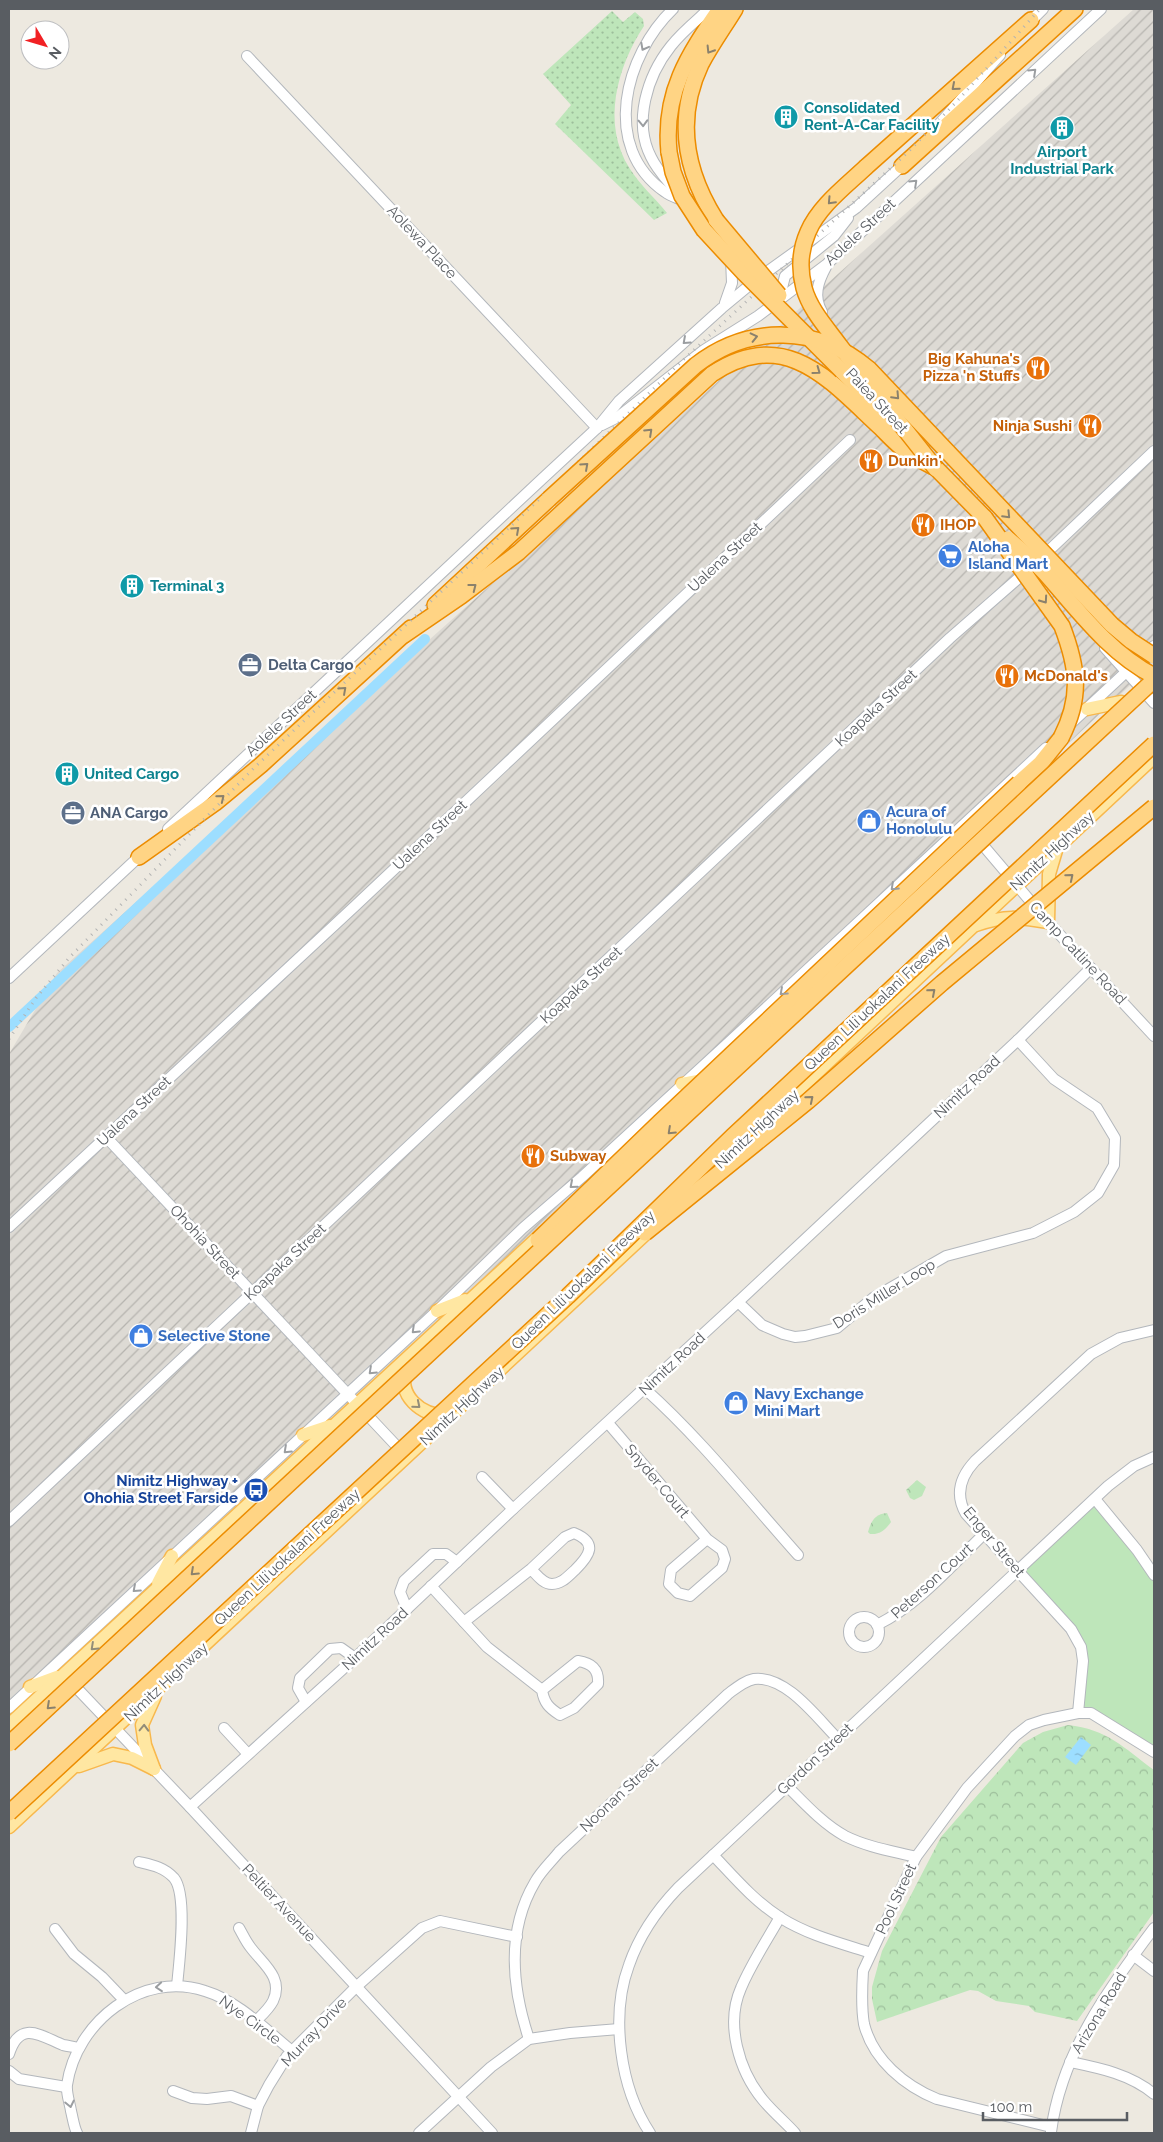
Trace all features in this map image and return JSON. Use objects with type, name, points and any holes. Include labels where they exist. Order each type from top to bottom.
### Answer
[{"type":"highway","points":[[720,9],[682,69],[673,92],[668,120],[668,136],[673,172],[682,196],[696,219],[743,272],[845,371]]},
{"type":"highway","points":[[735,9],[702,62],[694,80],[687,112],[686,149],[690,166],[697,187],[716,220],[845,371],[936,469],[1043,571],[1089,623],[1130,662],[1154,676]]},
{"type":"highway","points":[[902,166],[1075,9]]},
{"type":"highway","points":[[936,469],[813,309],[804,288],[801,271],[802,253],[808,231],[822,211],[866,167],[1031,20]]},
{"type":"highway","points":[[139,857],[216,802],[260,765],[404,635],[696,365],[716,351],[741,340],[771,334],[800,336],[817,340],[849,353],[869,369],[1112,625],[1131,641],[1154,656]]},
{"type":"highway","points":[[404,635],[461,596],[519,552],[712,374],[735,361],[749,357],[775,356],[805,363],[816,369],[905,451],[936,469]]},
{"type":"highway","points":[[230,1538],[652,1129],[1052,751],[1068,723],[1073,708],[1076,676],[1074,661],[1062,626],[986,518]]},
{"type":"highway","points":[[9,1744],[1154,680]]},
{"type":"highway","name":"Queen Liliʻuokalani Freeway","points":[[9,1814],[568,1296],[733,1136],[1154,744]]},
{"type":"highway","points":[[568,1296],[808,1101],[942,983],[1154,807]]},
{"type":"main road","points":[[9,1725],[810,986],[977,839],[1154,669]]},
{"type":"main road","points":[[1087,709],[1121,702]]},
{"type":"main road","name":"Nimitz Highway","points":[[9,1827],[456,1412],[1154,757]]},
{"type":"main road","points":[[972,926],[995,918],[1016,916],[1048,922],[1049,874],[1057,847]]},
{"type":"main road","points":[[930,854],[963,851]]},
{"type":"main road","points":[[810,986],[819,959]]},
{"type":"main road","points":[[682,1084],[710,1078]]},
{"type":"main road","points":[[437,1311],[472,1298]]},
{"type":"main road","points":[[418,1348],[409,1360],[405,1373],[408,1396],[413,1403],[426,1412],[445,1416],[456,1412]]},
{"type":"main road","points":[[303,1435],[335,1424]]},
{"type":"main road","points":[[155,1590],[172,1556]]},
{"type":"main road","points":[[30,1687],[64,1675]]},
{"type":"main road","points":[[154,1769],[145,1745],[142,1725],[158,1690]]},
{"type":"main road","points":[[74,1767],[113,1754],[132,1758],[154,1769]]},
{"type":"street","points":[[673,9],[649,38],[640,54],[630,84],[625,116],[630,144],[639,164],[665,192],[685,202]]},
{"type":"street","points":[[685,202],[659,171],[646,145],[643,130],[643,114],[654,76],[670,48],[709,9]]},
{"type":"street","name":"Aolele Street","points":[[9,978],[597,428],[619,402],[722,308],[757,279],[856,208],[902,166],[1031,20],[1043,9]]},
{"type":"street","name":"Aolele Street","points":[[597,428],[618,417],[704,350],[779,301],[827,264],[1101,9]]},
{"type":"street","name":"Aolewa Place","points":[[247,56],[597,428]]},
{"type":"street","name":"Paiea Street","points":[[685,202],[845,371],[1034,565],[1154,703]]},
{"type":"street","points":[[779,301],[786,276],[834,236],[856,208]]},
{"type":"street","points":[[722,308],[730,294],[732,283],[732,262],[726,245]]},
{"type":"street","points":[[827,264],[819,280],[818,304],[833,326],[845,371]]},
{"type":"street","name":"Ualena Street","points":[[9,1227],[362,900],[850,440]]},
{"type":"street","name":"Koapaka Street","points":[[9,1520],[944,644],[1034,565],[1154,451]]},
{"type":"street","points":[[9,1708],[437,1311],[495,1254],[582,1177],[819,959],[1154,646]]},
{"type":"street","name":"Camp Catline Road","points":[[965,822],[977,839],[1048,922],[1154,1036]]},
{"type":"street","name":"Nimitz Road","points":[[190,1807],[355,1658],[513,1509],[738,1302],[1018,1040],[1091,968]]},
{"type":"street","name":"Doris Miller Loop","points":[[738,1302],[762,1325],[783,1334],[806,1336],[837,1328],[873,1298],[946,1256],[1033,1233],[1074,1212],[1098,1193],[1114,1164],[1115,1138],[1097,1108],[1054,1079],[1018,1040]]},
{"type":"street","name":"Ohohia Street","points":[[106,1137],[407,1456]]},
{"type":"street","name":"Enger Street","points":[[1078,1713],[1082,1662],[1081,1647],[1071,1629],[966,1514],[960,1503],[961,1484],[970,1467],[1091,1354],[1120,1338],[1154,1330]]},
{"type":"street","points":[[645,1388],[668,1409],[798,1555]]},
{"type":"street","name":"Snyder Court","points":[[608,1423],[707,1539],[722,1550],[725,1559],[722,1568],[690,1596],[682,1595],[669,1584],[671,1570],[707,1539]]},
{"type":"street","name":"Gordon Street","points":[[650,2133],[636,2108],[624,2072],[619,2029],[625,1977],[635,1950],[648,1924],[678,1888],[712,1855],[1017,1570],[1127,1471],[1154,1457]]},
{"type":"street","points":[[482,1477],[513,1509]]},
{"type":"street","points":[[1095,1499],[1137,1550],[1154,1575]]},
{"type":"street","points":[[464,1622],[531,1569],[565,1537],[574,1533],[585,1538],[590,1547],[587,1558],[560,1583],[551,1584],[542,1580],[531,1569]]},
{"type":"street","name":"Peterson Court","points":[[877,1625],[895,1616],[923,1593],[984,1534]]},
{"type":"street","points":[[408,1609],[400,1592],[404,1581],[433,1554],[446,1554],[457,1562]]},
{"type":"street","points":[[431,1586],[488,1647],[542,1690],[544,1702],[550,1709],[560,1715],[574,1708],[598,1684],[599,1675],[592,1665],[578,1661],[542,1690]]},
{"type":"street","points":[[306,1702],[298,1688],[300,1678],[330,1649],[341,1648],[355,1658]]},
{"type":"street","name":"Peltier Avenue","points":[[64,1675],[190,1807],[457,2098],[492,2133]]},
{"type":"street","name":"Noonan Street","points":[[529,2039],[516,1992],[514,1964],[516,1936],[524,1905],[535,1882],[559,1852],[740,1685],[753,1679],[768,1680],[784,1686],[837,1738]]},
{"type":"street","name":"Pool Street","points":[[1051,2130],[937,2099],[913,2088],[891,2069],[874,2048],[864,2024],[863,1971],[916,1857],[967,1788],[1014,1736],[1029,1725],[1078,1713],[1091,1713],[1154,1752]]},
{"type":"street","points":[[224,1728],[248,1754]]},
{"type":"street","points":[[786,1786],[819,1816],[846,1836],[880,1848],[916,1857]]},
{"type":"street","points":[[712,1855],[751,1895],[780,1917],[816,1935],[870,1953]]},
{"type":"street","points":[[139,1862],[162,1867],[175,1879],[179,1894],[182,1942],[177,1986]]},
{"type":"street","points":[[780,1917],[740,1989],[734,2020],[736,2041],[745,2072],[763,2100],[795,2133]]},
{"type":"street","name":"Murray Drive","points":[[250,2133],[258,2106],[269,2085],[292,2051],[356,1987],[422,1928],[440,1921],[516,1936]]},
{"type":"street","points":[[239,1928],[250,1947],[268,1966],[274,1976],[276,1988],[273,2002],[255,2022]]},
{"type":"street","name":"Arizona Road","points":[[1051,2130],[1054,2108],[1070,2062],[1094,2014],[1154,1928]]},
{"type":"street","points":[[55,1929],[74,1954],[102,1977],[124,2000]]},
{"type":"street","points":[[1133,1956],[1154,1971]]},
{"type":"street","name":"Nye Circle","points":[[66,2087],[79,2048],[96,2022],[124,2000],[150,1988],[177,1986],[204,1990],[228,2001],[292,2051]]},
{"type":"street","points":[[419,2133],[491,2066],[529,2039],[619,2029]]},
{"type":"street","points":[[9,2054],[12,2043],[21,2035],[35,2032],[63,2045],[79,2048]]},
{"type":"street","points":[[1070,2062],[1110,2070],[1148,2088],[1154,2094]]},
{"type":"street","points":[[9,2071],[19,2079],[66,2087],[77,2133]]},
{"type":"street","points":[[173,2092],[192,2098],[207,2099],[231,2096],[258,2106]]},
{"type":"shaded area","points":[[1134,9],[1154,9],[1154,663],[1057,754],[9,1712],[9,1054],[57,973]]},
{"type":"green space","points":[[612,11],[623,22],[635,12],[643,19],[644,26],[626,59],[620,77],[615,115],[616,133],[621,152],[630,169],[638,181],[667,213],[654,220],[555,124],[571,105],[543,74]]},
{"type":"green space","points":[[917,1480],[926,1487],[922,1496],[914,1500],[910,1498],[906,1490]]},
{"type":"green space","points":[[1095,1499],[1154,1575],[1154,1752],[1110,1723],[1078,1713],[1081,1647],[1017,1570]]},
{"type":"green space","points":[[887,1513],[891,1522],[889,1525],[880,1532],[870,1534],[868,1532],[874,1519],[879,1515]]},
{"type":"green space","points":[[1068,1725],[1082,1727],[1104,1735],[1124,1747],[1154,1770],[1154,1912],[1077,2021],[1035,2012],[1029,2006],[996,2001],[978,1991],[970,1990],[877,2022],[872,1999],[872,1987],[882,1951],[941,1837],[1023,1743],[1043,1732]]},
{"type":"water","points":[[1081,1737],[1091,1745],[1076,1765],[1065,1757]]},
{"type":"waterway","points":[[9,1027],[425,639]]},
{"type":"railway","points":[[9,1039],[36,998],[69,958],[256,766],[565,475],[682,361],[909,151],[1040,9]]},
{"type":"place","name":"Consolidated Rent-A-Car Facility","points":[[786,117]]},
{"type":"place","name":"Airport Industrial Park","points":[[1062,128]]},
{"type":"place","name":"Big Kahuna's Pizza 'n Stuffs","points":[[1038,368]]},
{"type":"place","name":"Ninja Sushi","points":[[1090,426]]},
{"type":"place","name":"Dunkin'","points":[[871,461]]},
{"type":"place","name":"IHOP","points":[[923,525]]},
{"type":"place","name":"Aloha Island Mart","points":[[950,556]]},
{"type":"place","name":"Terminal 3","points":[[132,586]]},
{"type":"place","name":"Delta Cargo","points":[[250,665]]},
{"type":"place","name":"McDonald's","points":[[1007,676]]},
{"type":"place","name":"United Cargo","points":[[67,774]]},
{"type":"place","name":"ANA Cargo","points":[[73,813]]},
{"type":"place","name":"Acura of Honolulu","points":[[869,821]]},
{"type":"place","name":"Subway","points":[[533,1156]]},
{"type":"place","name":"Selective Stone","points":[[141,1336]]},
{"type":"place","name":"Navy Exchange Mini Mart","points":[[736,1403]]},
{"type":"place","name":"Nimitz Highway + Ohohia Street Farside","points":[[256,1490]]}]
